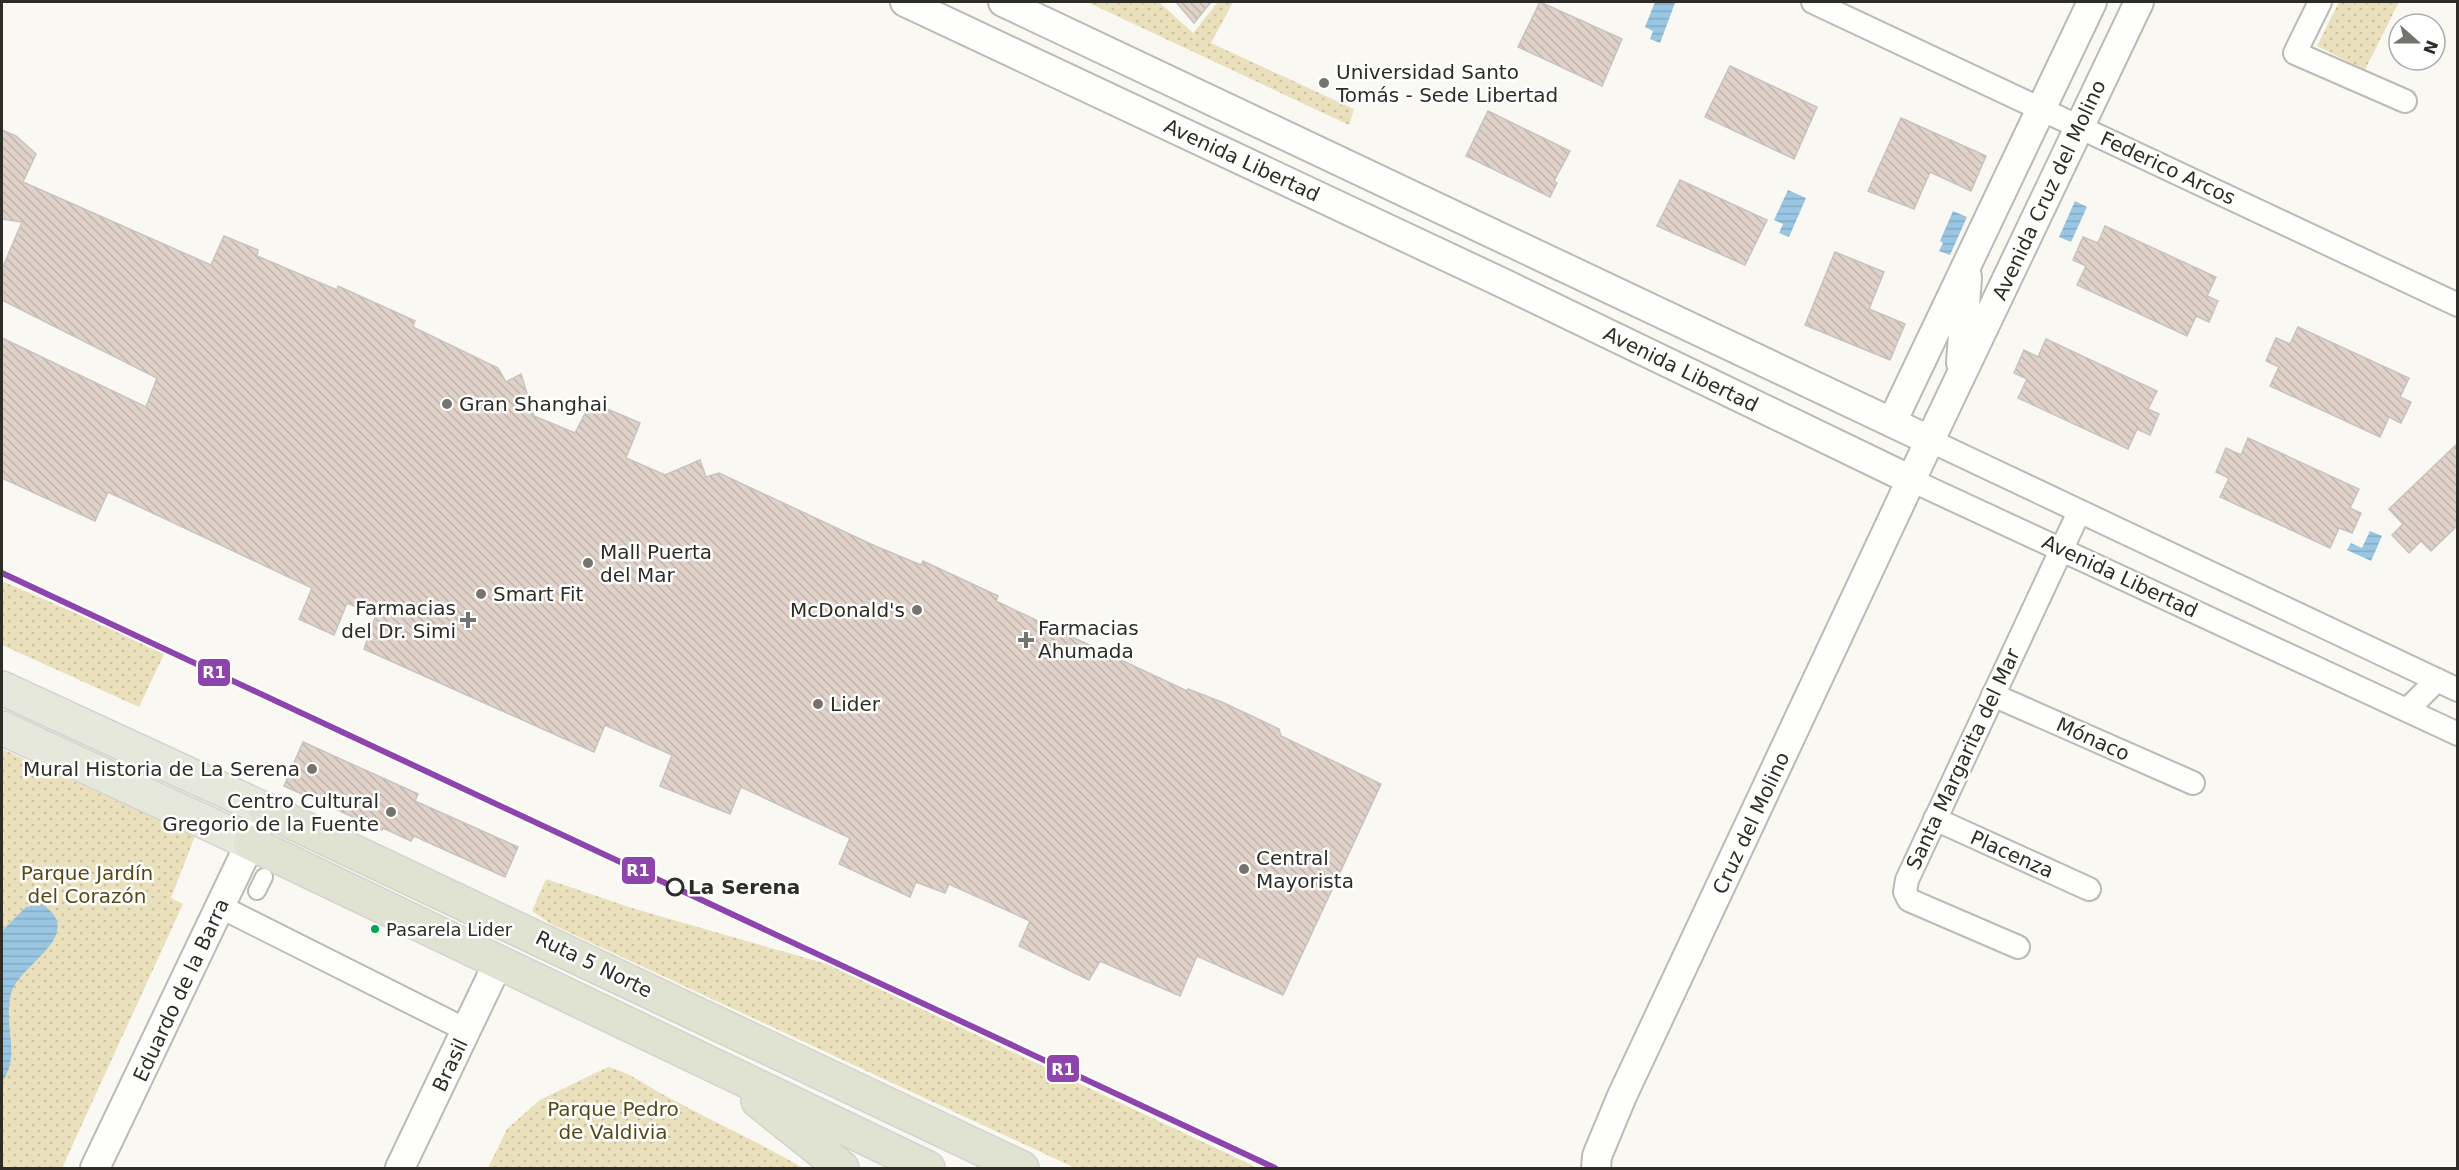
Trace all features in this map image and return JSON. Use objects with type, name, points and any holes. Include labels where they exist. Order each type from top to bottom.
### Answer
[{"type":"highway","name":"Ruta 5 Norte","points":[[2,688],[266,810],[1022,1168]]},
{"type":"highway","name":"Ruta 5 Norte","points":[[2,728],[250,843],[928,1168]]},
{"type":"highway","points":[[722,1070],[842,1168]]},
{"type":"street","name":"Avenida Libertad","points":[[905,2],[1508,285],[1911,480],[2457,734]]},
{"type":"street","name":"Avenida Libertad","points":[[1003,2],[2457,690]]},
{"type":"street","name":"Federico Arcos","points":[[1813,2],[2457,305]]},
{"type":"street","name":"Avenida Cruz del Molino","points":[[1892,422],[2092,2]]},
{"type":"street","name":"Avenida Cruz del Molino","points":[[1911,480],[2139,2]]},
{"type":"street","points":[[2320,2],[2295,53],[2405,101]]},
{"type":"street","name":"Avenida Cruz del Molino","points":[[1959,380],[1965,290],[1972,252]]},
{"type":"street","name":"Cruz del Molino","points":[[1596,1168],[1597,1156],[1622,1096],[1911,480]]},
{"type":"street","name":"Santa Margarita del Mar","points":[[2018,947],[1909,900],[1905,892],[1907,880],[2079,512]]},
{"type":"street","points":[[2407,710],[2437,680]]},
{"type":"street","name":"Mónaco","points":[[1993,695],[2193,783]]},
{"type":"street","name":"Eduardo de la Barra","points":[[95,1168],[266,810]]},
{"type":"street","name":"Placenza","points":[[1935,819],[2089,889]]},
{"type":"street","points":[[221,907],[466,1030]]},
{"type":"street","name":"Brasil","points":[[400,1168],[499,962]]},
{"type":"green space","points":[[1087,2],[1159,2],[1193,33],[1218,2],[1233,2],[1211,43],[1354,109],[1349,125]]},
{"type":"green space","points":[[2339,2],[2399,2],[2394,12],[2387,12],[2387,26],[2365,70],[2317,46]]},
{"type":"green space","points":[[2,581],[165,652],[139,707],[2,645]]},
{"type":"green space","name":"Parque Jardín del Corazón","points":[[2,749],[195,836],[171,898],[183,904],[62,1168],[2,1168]]},
{"type":"green space","points":[[546,879],[635,909],[827,964],[1258,1168],[1075,1168],[551,924],[532,911]]},
{"type":"green space","name":"Parque Pedro de Valdivia","points":[[608,1067],[630,1075],[680,1104],[803,1168],[488,1168],[507,1129],[540,1100]]},
{"type":"water","points":[[1655,2],[1675,3],[1660,43],[1650,39],[1653,31],[1645,27]]},
{"type":"water","points":[[1788,190],[1806,198],[1789,237],[1779,233],[1783,224],[1774,220]]},
{"type":"water","points":[[2075,201],[2087,207],[2071,242],[2059,237]]},
{"type":"water","points":[[1953,211],[1967,217],[1950,255],[1939,251],[1943,243],[1940,241]]},
{"type":"water","points":[[2370,531],[2382,536],[2371,561],[2347,550],[2351,543],[2362,548]]},
{"type":"water","points":[[42,904],[54,915],[58,926],[49,947],[13,988],[9,1013],[11,1060],[2,1082],[2,931],[26,907]]},
{"type":"building","points":[[1176,2],[1211,2],[1194,23]]},
{"type":"building","points":[[1540,2],[1622,39],[1602,86],[1518,47]]},
{"type":"building","points":[[1730,66],[1817,107],[1794,159],[1705,117]]},
{"type":"building","points":[[1488,111],[1570,151],[1554,181],[1557,183],[1550,197],[1466,156]]},
{"type":"building","points":[[1901,118],[1986,156],[1971,191],[1930,172],[1914,209],[1868,191]]},
{"type":"building","name":"Mall Puerta del Mar","points":[[2,130],[16,136],[36,154],[23,182],[211,265],[224,236],[258,250],[257,256],[337,290],[338,286],[415,321],[413,327],[498,368],[506,382],[521,374],[534,416],[575,433],[591,402],[640,423],[626,458],[665,475],[700,460],[706,477],[719,473],[875,546],[921,565],[923,561],[998,596],[996,601],[1038,621],[1187,691],[1188,689],[1224,703],[1279,729],[1281,736],[1381,784],[1283,995],[1197,956],[1180,996],[1100,961],[1089,980],[1019,946],[1030,921],[949,884],[945,893],[916,882],[910,897],[839,864],[850,838],[741,787],[730,814],[660,786],[672,755],[605,725],[594,752],[364,649],[376,615],[347,603],[334,635],[299,619],[312,588],[108,492],[95,521],[2,478],[2,338],[146,407],[157,378],[2,300],[2,269],[22,222],[2,219]]},
{"type":"building","points":[[1680,180],[1767,220],[1745,265],[1657,226]]},
{"type":"building","points":[[2105,226],[2216,277],[2207,296],[2218,301],[2209,322],[2196,316],[2187,336],[2077,285],[2086,266],[2073,260],[2083,237],[2098,243]]},
{"type":"building","points":[[1835,252],[1884,272],[1869,309],[1905,324],[1890,360],[1805,325]]},
{"type":"building","points":[[2298,327],[2409,378],[2400,397],[2411,402],[2401,423],[2389,417],[2380,437],[2270,386],[2279,367],[2266,361],[2276,338],[2290,344]]},
{"type":"building","points":[[2046,339],[2157,391],[2148,409],[2159,414],[2150,435],[2137,429],[2128,449],[2018,398],[2027,379],[2014,373],[2024,350],[2038,357]]},
{"type":"building","points":[[2248,438],[2359,489],[2350,508],[2361,513],[2352,533],[2339,528],[2330,548],[2220,497],[2229,478],[2216,472],[2226,448],[2241,455]]},
{"type":"building","points":[[2457,444],[2457,526],[2431,551],[2421,541],[2409,553],[2392,535],[2403,524],[2389,509]]},
{"type":"building","name":"Centro Cultural Gregorio de la Fuente","points":[[303,742],[418,794],[415,801],[518,847],[505,877],[414,836],[411,841],[383,828],[382,830],[284,786]]},
{"type":"transit line","name":"R1","points":[[2,573],[1275,1168]]},
{"type":"place","name":"Universidad Santo Tomás - Sede Libertad","points":[[1324,83]]},
{"type":"place","name":"Gran Shanghai","points":[[447,404]]},
{"type":"place","name":"Mall Puerta del Mar","points":[[588,563]]},
{"type":"place","name":"Smart Fit","points":[[481,594]]},
{"type":"place","name":"McDonald's","points":[[917,610]]},
{"type":"place","name":"Farmacias del Dr. Simi","points":[[468,620]]},
{"type":"place","name":"Farmacias Ahumada","points":[[1026,640]]},
{"type":"place","name":"Lider","points":[[818,704]]},
{"type":"place","name":"Mural Historia de La Serena","points":[[312,769]]},
{"type":"place","name":"Centro Cultural Gregorio de la Fuente","points":[[391,812]]},
{"type":"place","name":"Central Mayorista","points":[[1244,869]]},
{"type":"place","name":"La Serena","points":[[675,887]]},
{"type":"place","name":"Pasarela Lider","points":[[375,929]]}]
